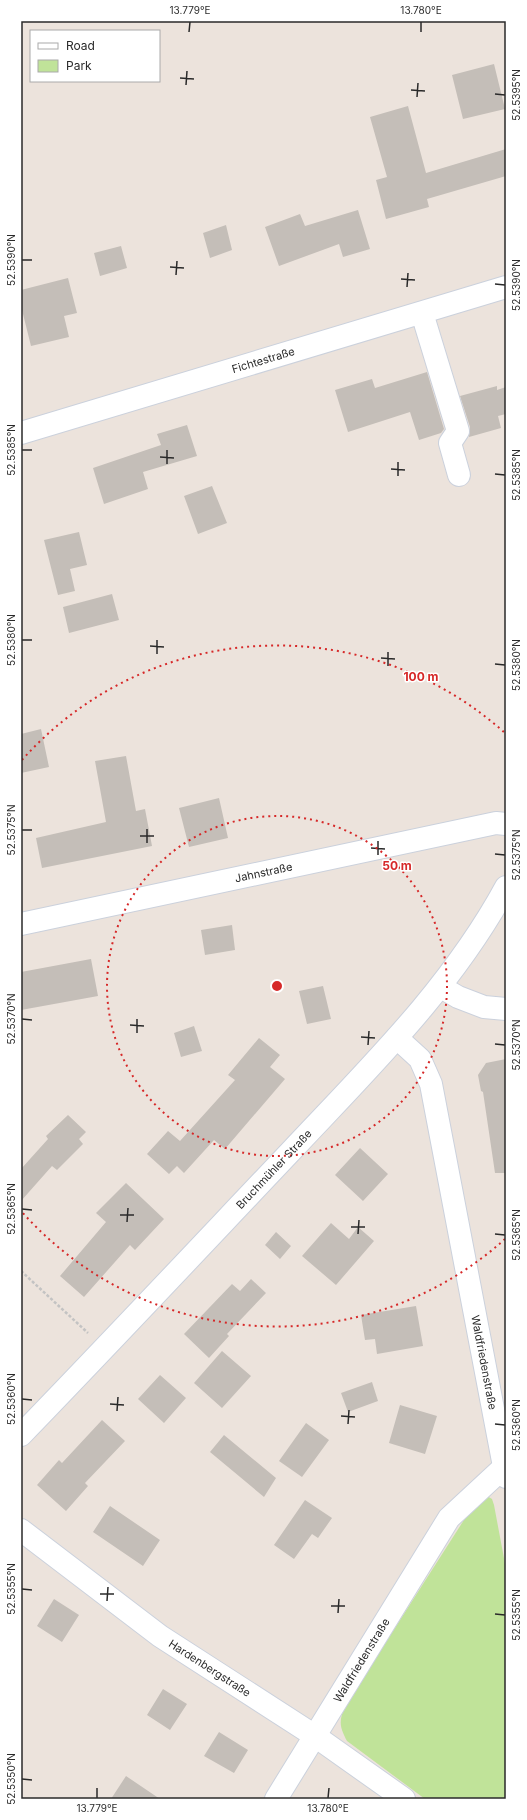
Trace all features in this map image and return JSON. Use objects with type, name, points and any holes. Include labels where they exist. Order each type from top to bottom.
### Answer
[{"type":"street","name":"Fichtestraße","points":[[21,433],[506,287]]},
{"type":"street","points":[[422,313],[458,431],[450,443],[459,475]]},
{"type":"street","name":"Jahnstraße","points":[[21,924],[496,823],[506,824]]},
{"type":"street","name":"Bruchmühler Straße","points":[[21,1436],[397,1038],[441,987],[459,963],[492,913],[506,887]]},
{"type":"street","points":[[441,987],[458,997],[484,1007],[506,1009]]},
{"type":"street","name":"Waldfriedenstraße","points":[[276,1799],[449,1518],[505,1470],[431,1084],[420,1059],[397,1038]]},
{"type":"street","name":"Hardenbergstraße","points":[[21,1530],[160,1636],[315,1736],[404,1799]]},
{"type":"path","points":[[21,1272],[105,1348]]},
{"type":"green space","points":[[487,1496],[492,1499],[494,1505],[506,1569],[506,1799],[425,1799],[347,1741],[342,1731],[341,1720],[345,1706],[471,1509]]},
{"type":"building","points":[[494,64],[505,109],[463,119],[452,75]]},
{"type":"building","points":[[408,106],[426,173],[506,149],[506,176],[427,199],[429,207],[386,219],[376,180],[387,177],[370,117]]},
{"type":"building","points":[[358,210],[370,249],[343,257],[339,244],[279,266],[265,227],[300,214],[305,226]]},
{"type":"building","points":[[226,225],[232,250],[210,258],[203,233]]},
{"type":"building","points":[[121,246],[127,268],[100,276],[94,253]]},
{"type":"building","points":[[68,278],[77,313],[64,316],[69,337],[31,346],[21,306],[21,290]]},
{"type":"building","points":[[427,372],[444,429],[441,433],[419,440],[410,412],[348,432],[335,390],[372,379],[375,388]]},
{"type":"building","points":[[497,386],[497,390],[506,387],[506,414],[498,416],[501,428],[469,437],[470,427],[460,396]]},
{"type":"building","points":[[187,425],[197,456],[143,472],[148,489],[104,504],[93,468],[161,445],[157,434]]},
{"type":"building","points":[[212,486],[227,523],[198,534],[184,496]]},
{"type":"building","points":[[79,532],[87,565],[70,569],[75,591],[58,595],[44,540]]},
{"type":"building","points":[[112,594],[119,620],[69,633],[63,607]]},
{"type":"building","points":[[41,729],[49,767],[21,773],[21,734]]},
{"type":"building","points":[[126,756],[136,811],[145,809],[152,846],[42,868],[36,838],[106,822],[95,761]]},
{"type":"building","points":[[219,798],[228,838],[189,847],[179,808]]},
{"type":"building","points":[[232,925],[235,950],[205,955],[201,930]]},
{"type":"building","points":[[91,959],[98,996],[21,1010],[21,972]]},
{"type":"building","points":[[323,986],[331,1019],[307,1024],[299,991]]},
{"type":"building","points":[[194,1026],[202,1051],[181,1057],[174,1033]]},
{"type":"building","points":[[259,1038],[280,1055],[270,1067],[285,1079],[225,1149],[214,1140],[184,1173],[177,1166],[169,1174],[147,1154],[168,1131],[180,1141],[235,1080],[228,1075]]},
{"type":"building","points":[[506,1059],[506,1173],[495,1173],[483,1092],[481,1091],[478,1075],[486,1063]]},
{"type":"building","points":[[68,1115],[86,1132],[79,1139],[83,1144],[57,1170],[52,1166],[21,1201],[21,1169],[48,1139],[46,1136]]},
{"type":"building","points":[[360,1148],[388,1174],[363,1201],[335,1175]]},
{"type":"building","points":[[126,1183],[164,1219],[135,1250],[130,1245],[84,1297],[60,1276],[106,1222],[96,1213]]},
{"type":"building","points":[[331,1223],[349,1239],[358,1227],[374,1241],[336,1285],[302,1256]]},
{"type":"building","points":[[276,1232],[291,1246],[280,1259],[265,1245]]},
{"type":"building","points":[[251,1279],[266,1293],[227,1334],[229,1336],[209,1358],[184,1334],[232,1284],[240,1291]]},
{"type":"building","points":[[416,1306],[423,1346],[377,1354],[375,1339],[365,1340],[361,1315]]},
{"type":"building","points":[[222,1351],[251,1376],[222,1408],[194,1383]]},
{"type":"building","points":[[160,1375],[186,1398],[164,1423],[138,1399]]},
{"type":"building","points":[[372,1382],[378,1401],[348,1412],[341,1393]]},
{"type":"building","points":[[400,1405],[437,1416],[425,1454],[389,1443]]},
{"type":"building","points":[[102,1420],[125,1441],[85,1483],[88,1486],[66,1511],[37,1485],[59,1460],[62,1463]]},
{"type":"building","points":[[306,1423],[329,1440],[302,1477],[279,1461]]},
{"type":"building","points":[[224,1435],[276,1478],[264,1497],[210,1452]]},
{"type":"building","points":[[305,1500],[332,1518],[318,1538],[312,1534],[294,1559],[274,1545]]},
{"type":"building","points":[[110,1506],[160,1540],[143,1566],[93,1532]]},
{"type":"building","points":[[54,1599],[79,1615],[62,1642],[37,1626]]},
{"type":"building","points":[[163,1689],[187,1704],[170,1730],[147,1715]]},
{"type":"building","points":[[219,1732],[248,1750],[234,1773],[204,1756]]},
{"type":"building","points":[[126,1776],[160,1799],[111,1799]]}]
